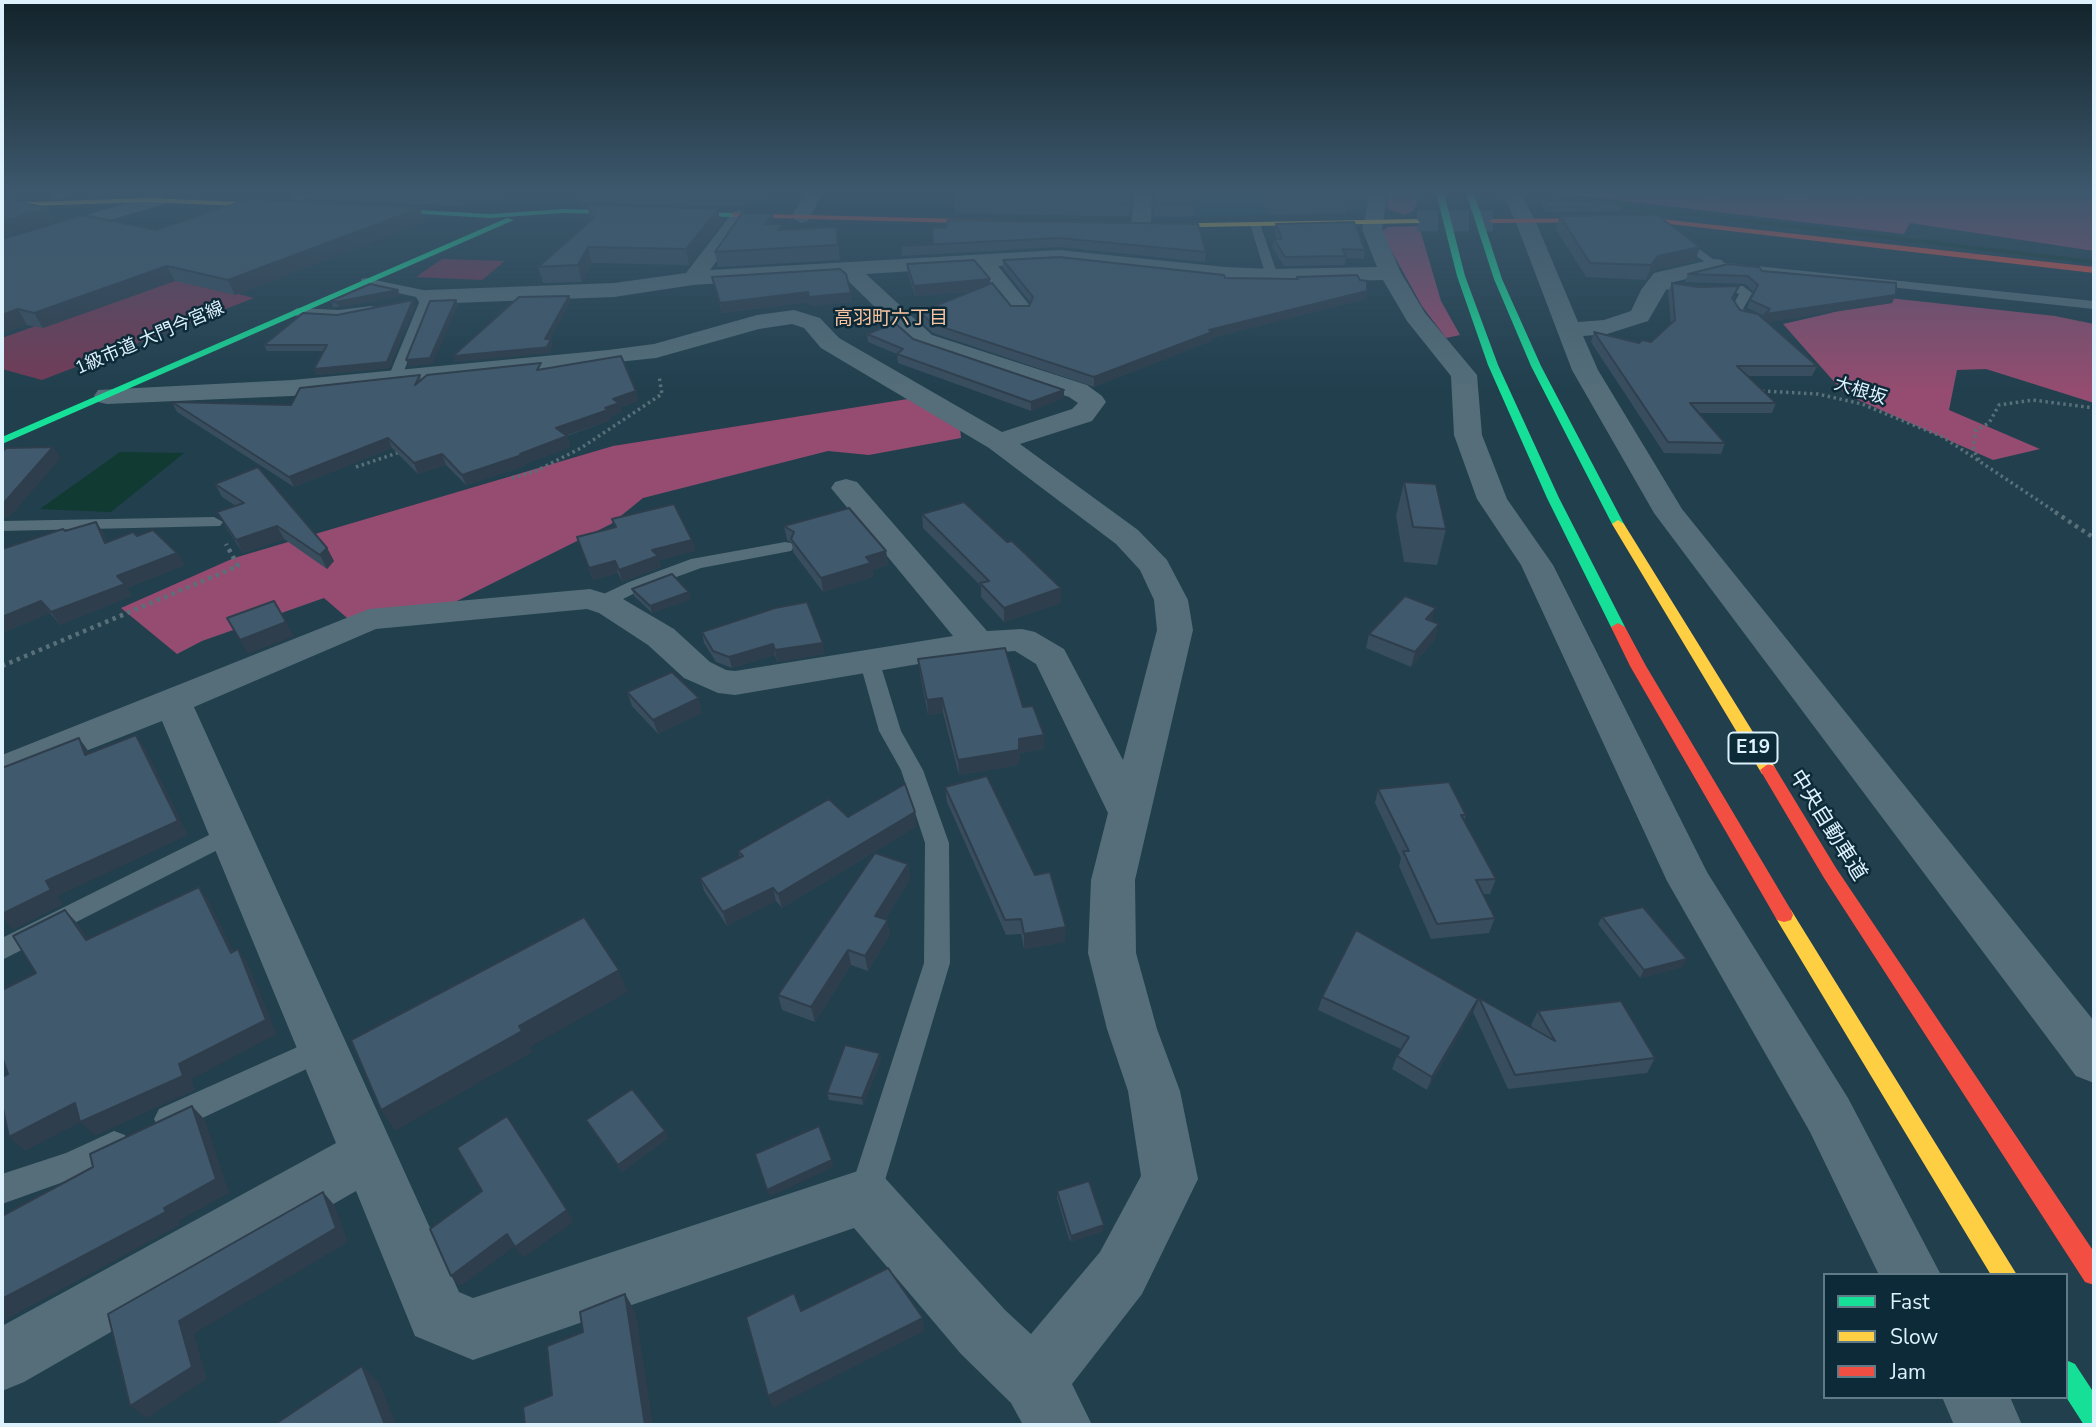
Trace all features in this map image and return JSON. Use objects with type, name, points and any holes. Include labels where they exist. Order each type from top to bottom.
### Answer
[{"type":"main road","name":"1級市道 大門今宮線","points":[[2,423],[385,260]]},
{"type":"main road","points":[[2,441],[413,260]]},
{"type":"main road","name":"E19","points":[[1457,260],[1493,365],[1553,498],[1638,666],[1781,910],[2005,1273]]},
{"type":"main road","name":"中央自動車道","points":[[1492,260],[1536,366],[1604,500],[1830,873],[2094,1273]]},
{"type":"main road","points":[[2002,260],[2094,270]]},
{"type":"main road","points":[[2068,1376],[2094,1417]]},
{"type":"street","points":[[693,278],[707,260]]},
{"type":"street","points":[[427,297],[614,290],[693,278],[1004,260]]},
{"type":"street","points":[[1091,260],[1272,276],[1390,273]]},
{"type":"street","points":[[1385,260],[1415,316],[1464,375],[1468,435],[1492,499],[1537,565],[1689,881],[1829,1115],[1910,1273]]},
{"type":"street","points":[[1534,260],[1570,330],[1586,370],[1669,513],[2094,1060]]},
{"type":"street","points":[[982,261],[1020,307]]},
{"type":"street","points":[[1570,330],[1607,327],[1640,316],[1661,278],[1714,265]]},
{"type":"street","points":[[848,269],[923,340],[1077,391],[1093,402],[1082,415],[999,442]]},
{"type":"street","points":[[107,396],[292,388],[395,378],[658,366],[757,322],[794,317],[812,323],[830,343],[999,442],[1127,537],[1155,567],[1171,600],[1175,630],[1113,880],[1112,953],[1132,1029],[1154,1091],[1170,1179],[1121,1273],[1046,1403],[864,1197],[473,1329],[437,1314],[173,702]]},
{"type":"street","points":[[846,488],[978,643]]},
{"type":"street","points":[[2,770],[173,702],[369,619],[590,599],[611,606],[661,637],[696,670],[718,681],[736,683],[870,663],[978,643],[1022,640],[1051,657],[1130,814]]},
{"type":"street","points":[[2,1360],[368,1154]]},
{"type":"street","points":[[1975,1399],[1989,1425]]},
{"type":"lane","points":[[1267,260],[1272,276]]},
{"type":"lane","points":[[1707,260],[1714,265],[2094,305]]},
{"type":"lane","points":[[365,282],[424,294],[427,297]]},
{"type":"lane","points":[[1656,284],[1695,290],[1739,289],[1746,293],[1737,309],[1742,315],[1758,318]]},
{"type":"lane","points":[[297,312],[339,314],[427,297]]},
{"type":"lane","points":[[395,378],[427,297]]},
{"type":"lane","points":[[2,526],[214,522]]},
{"type":"lane","points":[[600,603],[618,593],[697,564],[785,547]]},
{"type":"lane","points":[[864,1197],[937,963],[937,842],[912,770],[890,731],[870,663]]},
{"type":"lane","points":[[2,950],[231,833]]},
{"type":"lane","points":[[2,1189],[72,1165],[322,1048]]},
{"type":"path","points":[[647,380],[658,366]]},
{"type":"path","points":[[512,478],[536,471],[581,448],[662,394],[658,366]]},
{"type":"path","name":"大根坂","points":[[1760,391],[1818,394],[1862,404],[1943,437],[2094,538]]},
{"type":"path","points":[[1979,460],[1973,449],[1976,430],[1989,423],[1998,405],[2033,400],[2094,408]]},
{"type":"path","points":[[356,467],[407,450]]},
{"type":"path","points":[[2,666],[238,566],[214,522]]},
{"type":"shaded area","points":[[441,260],[505,261],[482,280],[416,277]]},
{"type":"shaded area","points":[[1396,260],[1429,260],[1441,301],[1460,335],[1446,338],[1422,306]]},
{"type":"shaded area","points":[[172,277],[254,298],[42,380],[2,369],[2,338]]},
{"type":"shaded area","points":[[1870,296],[2055,316],[2094,324],[2094,403],[1986,369],[1957,370],[1949,410],[2040,449],[1993,460],[1845,394],[1783,324],[1831,313]]},
{"type":"shaded area","points":[[914,398],[960,428],[961,438],[869,455],[828,451],[643,498],[611,524],[439,610],[361,630],[324,598],[202,641],[177,654],[121,608],[234,558],[613,446]]},
{"type":"shaded area","points":[[120,452],[184,453],[111,512],[40,509]]},
{"type":"building","points":[[2,260],[282,260],[228,280],[167,266],[34,313],[18,309],[2,315]]},
{"type":"building","points":[[546,260],[581,260],[578,265],[538,267]]},
{"type":"building","points":[[974,260],[990,279],[914,286],[907,264]]},
{"type":"building","points":[[1003,260],[1083,260],[1224,275],[1225,278],[1298,279],[1297,277],[1357,275],[1360,280],[1367,281],[1367,291],[1209,330],[1212,332],[1094,377],[933,324],[920,312],[992,283],[1011,306],[1029,306],[1033,297]]},
{"type":"building","points":[[1588,260],[1655,260],[1651,265],[1590,263]]},
{"type":"building","points":[[1728,264],[1759,267],[1762,271],[1896,283],[1896,295],[1765,314],[1770,309],[1750,300],[1758,285],[1748,276],[1688,274]]},
{"type":"building","points":[[840,269],[846,274],[851,293],[809,297],[808,292],[720,303],[712,277]]},
{"type":"building","points":[[1672,283],[1698,287],[1739,286],[1732,298],[1740,310],[1758,314],[1817,366],[1737,366],[1776,403],[1690,403],[1725,443],[1668,442],[1594,332],[1639,343],[1643,340],[1651,342],[1675,320]]},
{"type":"building","points":[[370,284],[398,290],[331,301]]},
{"type":"building","points":[[569,296],[545,339],[551,339],[547,347],[550,347],[453,356],[519,297]]},
{"type":"building","points":[[413,300],[387,362],[314,369],[327,345],[264,345],[303,313],[337,315]]},
{"type":"building","points":[[456,300],[430,358],[406,360],[430,301]]},
{"type":"building","points":[[895,323],[913,339],[1064,390],[1031,402],[897,354],[903,349],[867,334]]},
{"type":"building","points":[[621,356],[636,391],[613,399],[619,403],[605,408],[608,410],[556,428],[567,436],[520,454],[522,455],[462,475],[442,454],[414,463],[388,438],[289,477],[172,402],[291,405],[300,388],[420,375],[415,385],[427,375],[541,363],[537,370]]},
{"type":"building","points":[[53,447],[2,505],[2,452],[6,448]]},
{"type":"building","points":[[258,467],[327,548],[320,555],[277,526],[236,540],[217,512],[244,503],[215,484]]},
{"type":"building","points":[[1404,482],[1436,484],[1446,529],[1413,527]]},
{"type":"building","points":[[964,502],[1007,542],[1012,541],[1061,588],[1004,608],[980,583],[989,581],[922,514]]},
{"type":"building","points":[[674,504],[692,540],[652,550],[658,556],[619,570],[615,561],[589,568],[577,537],[616,527],[612,519]]},
{"type":"building","points":[[849,508],[886,551],[866,557],[871,563],[821,578],[791,539],[794,532],[784,526]]},
{"type":"building","points":[[96,522],[105,543],[133,532],[137,536],[153,530],[177,553],[117,576],[125,584],[51,612],[41,601],[2,617],[2,549],[63,529],[65,531]]},
{"type":"building","points":[[672,574],[689,592],[650,606],[632,589]]},
{"type":"building","points":[[1405,596],[1436,608],[1426,619],[1439,624],[1415,652],[1369,634]]},
{"type":"building","points":[[274,601],[286,622],[240,640],[227,618]]},
{"type":"building","points":[[807,602],[823,643],[775,650],[773,644],[729,657],[713,651],[702,632],[775,608]]},
{"type":"building","points":[[1005,648],[1023,707],[1033,706],[1044,735],[1019,739],[1019,750],[958,760],[942,698],[927,700],[918,659]]},
{"type":"building","points":[[672,672],[699,698],[653,720],[627,692]]},
{"type":"building","points":[[136,735],[178,821],[46,881],[51,890],[2,914],[2,768],[79,738],[85,755]]},
{"type":"building","points":[[987,776],[1035,875],[1050,872],[1066,927],[1024,934],[1021,919],[1005,920],[945,787]]},
{"type":"building","points":[[1449,782],[1466,815],[1461,815],[1496,879],[1476,880],[1495,918],[1437,924],[1403,851],[1409,851],[1378,789]]},
{"type":"building","points":[[905,784],[915,812],[778,894],[773,888],[723,912],[700,878],[743,856],[738,851],[829,799],[848,817]]},
{"type":"building","points":[[875,853],[908,864],[875,916],[888,920],[865,956],[848,950],[811,1007],[778,995]]},
{"type":"building","points":[[199,887],[231,953],[238,949],[266,1020],[179,1064],[183,1076],[80,1122],[75,1103],[9,1137],[2,1104],[2,1077],[8,1074],[2,1056],[2,990],[36,973],[13,936],[65,910],[86,940]]},
{"type":"building","points":[[1643,907],[1687,959],[1644,970],[1602,917]]},
{"type":"building","points":[[584,917],[619,970],[519,1026],[522,1031],[381,1110],[351,1040]]},
{"type":"building","points":[[1356,930],[1478,999],[1432,1077],[1397,1056],[1409,1037],[1322,997]]},
{"type":"building","points":[[1479,998],[1555,1041],[1538,1011],[1621,1001],[1655,1058],[1515,1075]]},
{"type":"building","points":[[845,1045],[880,1053],[862,1098],[827,1093]]},
{"type":"building","points":[[632,1089],[665,1131],[618,1165],[586,1120]]},
{"type":"building","points":[[192,1106],[216,1179],[164,1208],[166,1212],[2,1299],[2,1216],[93,1167],[90,1154]]},
{"type":"building","points":[[507,1116],[567,1210],[515,1247],[507,1234],[451,1276],[430,1229],[482,1191],[457,1148]]},
{"type":"building","points":[[819,1126],[832,1160],[767,1190],[755,1154]]},
{"type":"building","points":[[1089,1181],[1104,1225],[1071,1236],[1057,1191]]},
{"type":"building","points":[[323,1192],[336,1228],[179,1321],[192,1367],[130,1406],[108,1314]]},
{"type":"building","points":[[888,1268],[923,1318],[768,1396],[746,1317],[794,1293],[801,1311]]},
{"type":"building","points":[[625,1294],[645,1425],[525,1425],[523,1407],[552,1395],[547,1346],[583,1332],[580,1312]]},
{"type":"building","points":[[362,1366],[385,1425],[274,1425]]},
{"type":"waterway","points":[[2074,260],[2094,262]]},
{"type":"traffic: fast","points":[[2,441],[419,260]]},
{"type":"traffic: fast","points":[[1457,260],[1493,365],[1553,498],[1618,627]]},
{"type":"traffic: fast","points":[[1492,260],[1536,366],[1618,524]]},
{"type":"traffic: fast","points":[[2068,1376],[2094,1417]]},
{"type":"traffic: slow","points":[[1618,524],[1768,770]]},
{"type":"traffic: slow","points":[[1784,915],[2004,1273]]},
{"type":"traffic: jam","points":[[2002,260],[2094,270]]},
{"type":"traffic: jam","points":[[1618,627],[1638,666],[1784,915]]},
{"type":"traffic: jam","points":[[1768,770],[1830,873],[2094,1273]]},
{"type":"district","name":"高羽町六丁目","points":[[891,319]]}]
